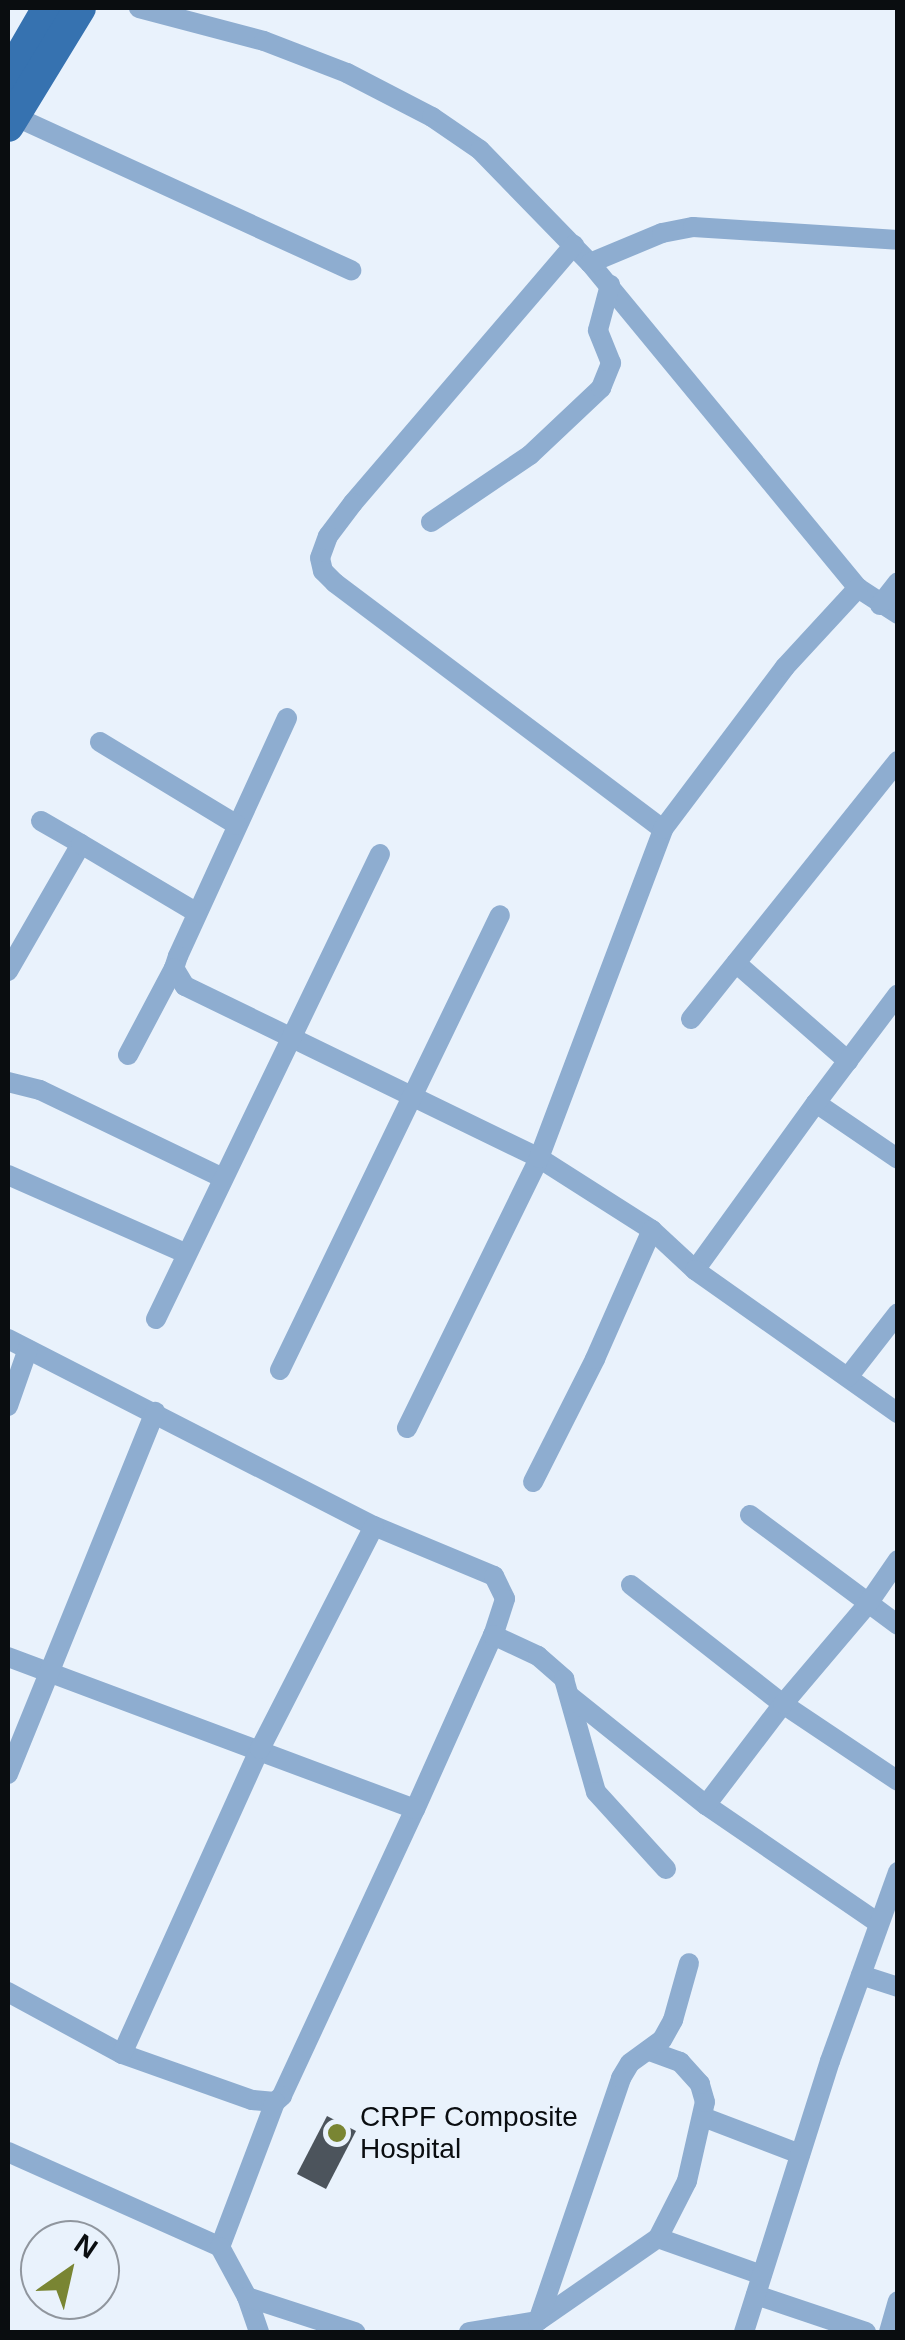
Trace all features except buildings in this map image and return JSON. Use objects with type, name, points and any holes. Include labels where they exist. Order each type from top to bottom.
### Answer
[{"type":"main road","points":[[8,77],[48,8]]},
{"type":"main road","points":[[11,121],[80,8]]},
{"type":"street","points":[[138,8],[264,40],[347,74],[432,117],[480,150],[590,262],[858,588],[889,610],[898,582]]},
{"type":"street","points":[[11,121],[351,270]]},
{"type":"street","points":[[590,262],[662,233],[693,227],[898,240]]},
{"type":"street","points":[[574,245],[353,503],[328,536],[320,558],[323,571],[335,583],[663,829]]},
{"type":"street","points":[[431,522],[530,455],[601,388],[610,363],[598,330],[610,286]]},
{"type":"street","points":[[407,1428],[538,1158],[663,829],[784,666],[858,588]]},
{"type":"street","points":[[128,1055],[174,968],[287,718]]},
{"type":"street","points":[[100,742],[236,824]]},
{"type":"street","points":[[692,1019],[898,761]]},
{"type":"street","points":[[41,821],[197,913]]},
{"type":"street","points":[[8,972],[81,844]]},
{"type":"street","points":[[156,1319],[380,854]]},
{"type":"street","points":[[280,1370],[500,915]]},
{"type":"street","points":[[736,963],[848,1061]]},
{"type":"street","points":[[174,968],[184,986],[411,1100],[538,1158],[652,1230],[694,1270],[898,1413]]},
{"type":"street","points":[[694,1270],[898,994]]},
{"type":"street","points":[[8,1082],[40,1090],[223,1178]]},
{"type":"street","points":[[816,1104],[898,1158]]},
{"type":"street","points":[[8,1175],[185,1254]]},
{"type":"street","points":[[533,1482],[595,1359],[652,1230]]},
{"type":"street","points":[[848,1377],[898,1313]]},
{"type":"street","points":[[8,1340],[374,1526],[494,1576],[505,1599],[493,1635],[415,1809],[282,2096],[275,2102],[220,2247]]},
{"type":"street","points":[[8,1406],[28,1349]]},
{"type":"street","points":[[8,1774],[156,1412]]},
{"type":"street","points":[[750,1514],[898,1624]]},
{"type":"street","points":[[122,2054],[260,1748],[374,1526]]},
{"type":"street","points":[[706,1806],[782,1704],[868,1605],[898,1560]]},
{"type":"street","points":[[631,1584],[782,1704],[898,1782]]},
{"type":"street","points":[[493,1635],[554,1667],[571,1697],[596,1792],[666,1868]]},
{"type":"street","points":[[8,1657],[415,1809]]},
{"type":"street","points":[[571,1697],[706,1806],[878,1922]]},
{"type":"street","points":[[744,2332],[878,1922],[892,1902],[898,1872]]},
{"type":"street","points":[[538,2322],[621,2078],[630,2063],[650,2051],[673,2020],[688,1963]]},
{"type":"street","points":[[861,1976],[898,1988]]},
{"type":"street","points":[[8,1992],[122,2054],[252,2100],[275,2102]]},
{"type":"street","points":[[469,2332],[538,2322],[658,2238],[688,2181],[703,2117],[700,2084],[680,2062],[650,2051]]},
{"type":"street","points":[[703,2117],[800,2154]]},
{"type":"street","points":[[8,2152],[220,2247],[247,2297],[259,2332]]},
{"type":"street","points":[[658,2238],[866,2332]]},
{"type":"street","points":[[247,2297],[355,2332]]},
{"type":"street","points":[[889,2332],[898,2301]]},
{"type":"place","name":"CRPF Composite Hospital","points":[[337,2133]]}]
